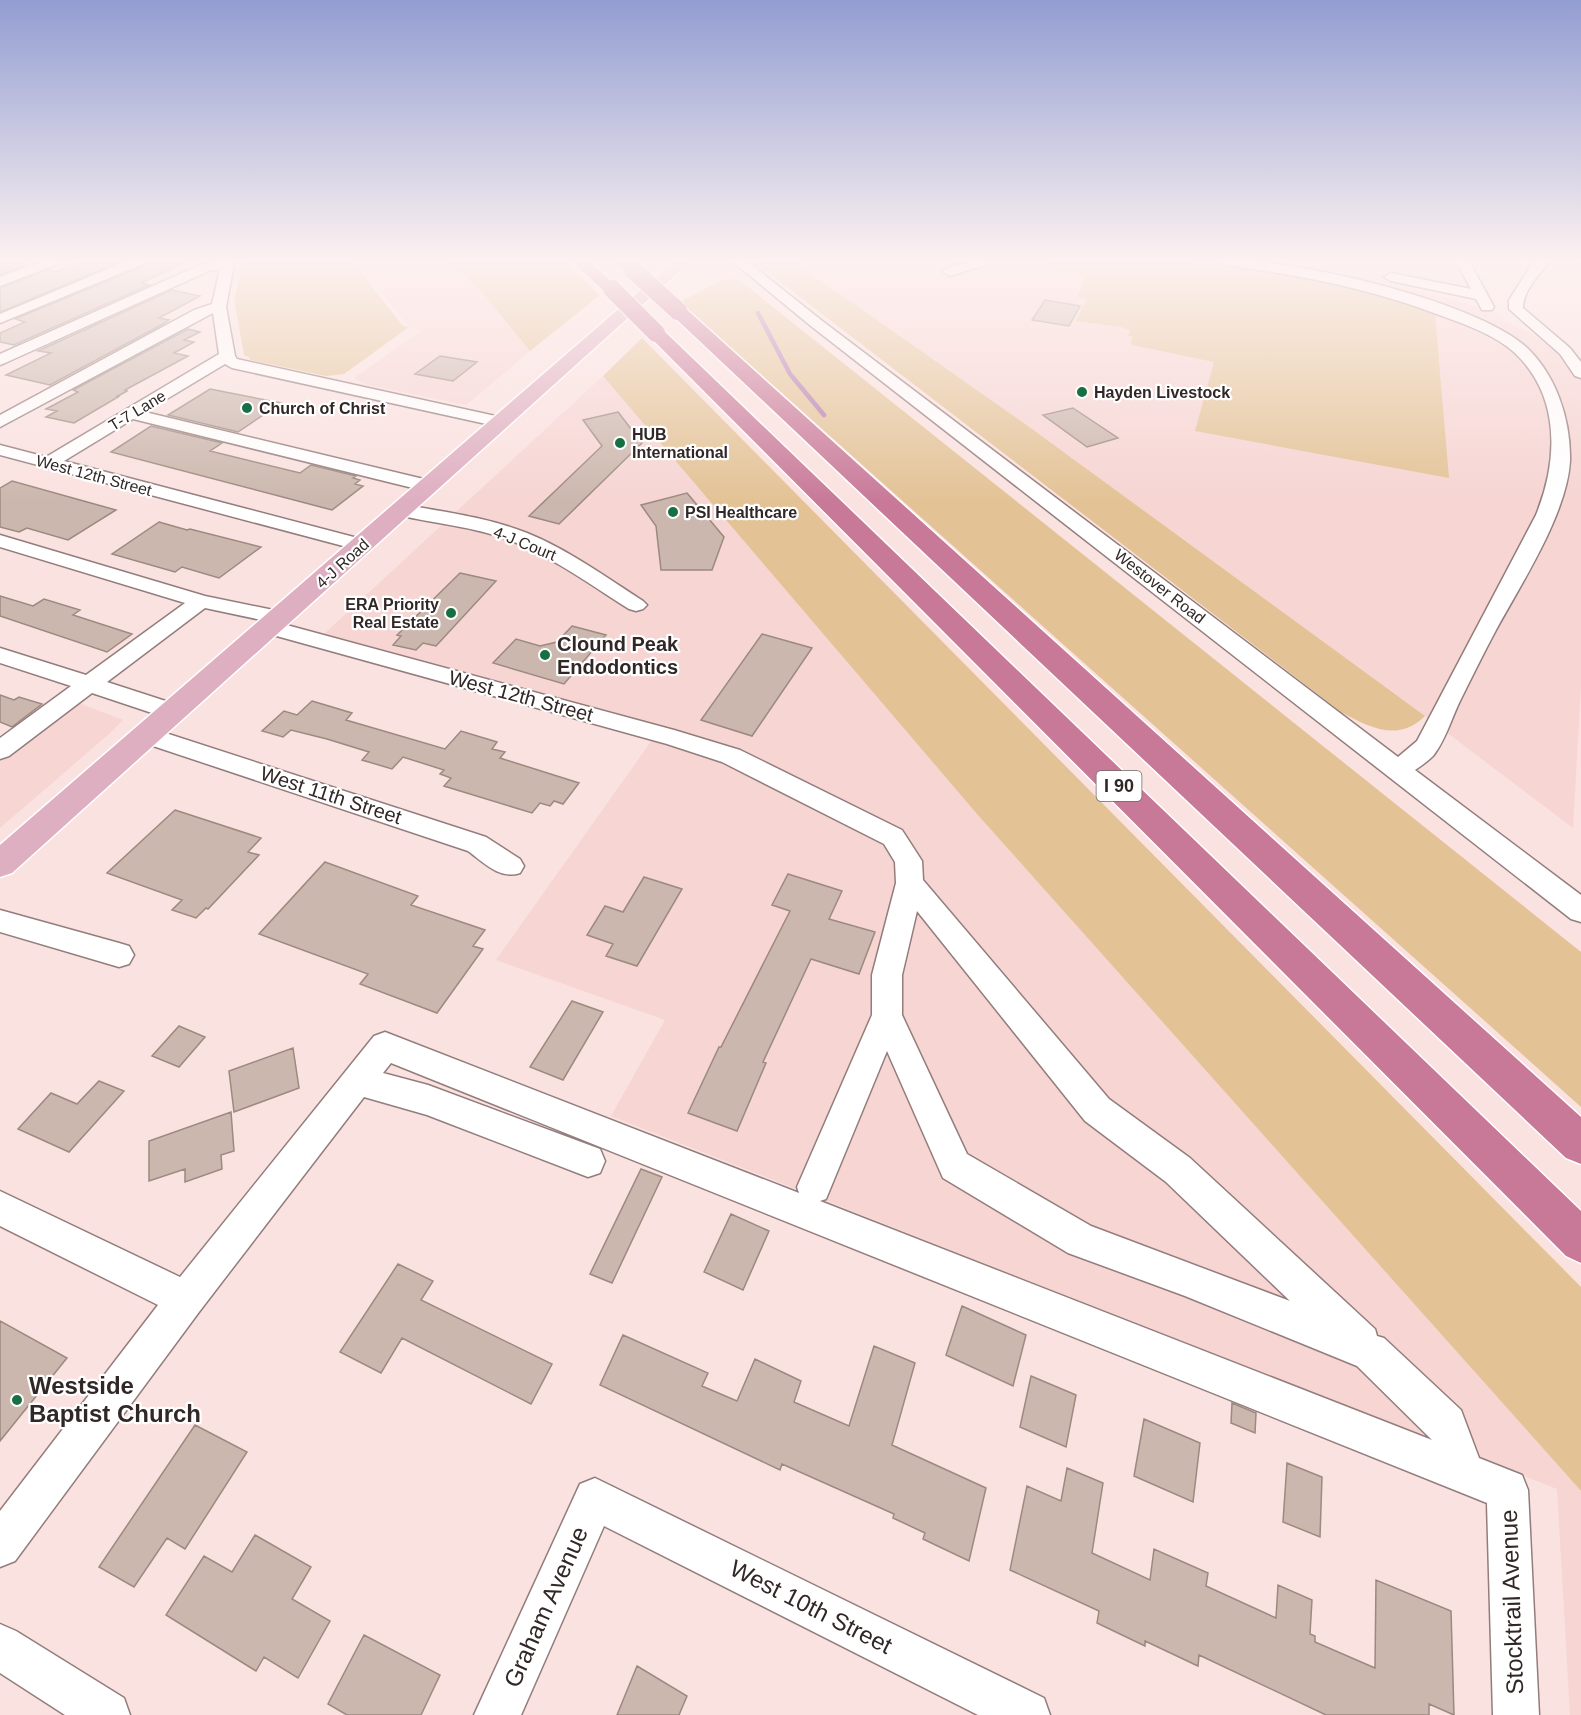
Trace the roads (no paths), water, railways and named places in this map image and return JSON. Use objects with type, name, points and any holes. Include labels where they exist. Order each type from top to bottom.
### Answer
[{"type":"highway","name":"I 90","points":[[664,341],[1581,1241]]},
{"type":"highway","name":"I 90","points":[[711,341],[1581,1144]]},
{"type":"main road","name":"4-J Road","points":[[0,864],[592,341]]},
{"type":"street","points":[[0,360],[42,341]]},
{"type":"street","points":[[0,422],[147,341]]},
{"type":"street","points":[[225,341],[227,356],[231,363],[242,367],[500,422]]},
{"type":"street","name":"Westover Road","points":[[839,341],[1581,911]]},
{"type":"street","points":[[1397,769],[1425,748],[1471,655],[1531,548],[1557,482],[1560,431],[1554,405],[1541,378],[1527,358],[1507,341]]},
{"type":"street","points":[[1553,341],[1565,351],[1581,373]]},
{"type":"street","name":"T-7 Lane","points":[[48,463],[227,356]]},
{"type":"street","points":[[131,414],[429,486]]},
{"type":"street","name":"West 12th Street","points":[[4,454],[48,463],[362,545]]},
{"type":"street","name":"4-J Court","points":[[401,510],[481,525],[518,537],[552,552],[636,605]]},
{"type":"street","name":"West 12th Street","points":[[0,541],[731,756],[893,837],[908,861],[910,883]]},
{"type":"street","points":[[0,750],[201,601]]},
{"type":"street","points":[[0,655],[173,712]]},
{"type":"street","name":"West 11th Street","points":[[147,735],[477,844],[510,866]]},
{"type":"street","points":[[814,1187],[887,1015],[887,975],[910,883]]},
{"type":"street","points":[[910,883],[1097,1110],[1178,1170],[1447,1424],[1463,1470]]},
{"type":"street","points":[[0,921],[119,956]]},
{"type":"street","points":[[887,1015],[955,1166],[1081,1240],[1196,1282],[1370,1352]]},
{"type":"street","points":[[0,1546],[186,1299],[385,1046],[1463,1470]]},
{"type":"street","points":[[358,1081],[428,1100],[588,1161]]},
{"type":"street","points":[[0,1208],[186,1299]]},
{"type":"street","name":"Stocktrail Avenue","points":[[1463,1470],[1507,1490],[1516,1715]]},
{"type":"street","name":"Graham Avenue","points":[[497,1715],[595,1499]]},
{"type":"street","name":"West 10th Street","points":[[595,1499],[1027,1715]]},
{"type":"street","points":[[0,1647],[107,1715]]},
{"type":"waterway","points":[[773,341],[790,374],[824,415]]},
{"type":"place","name":"Hayden Livestock","points":[[1082,392]]},
{"type":"place","name":"Church of Christ","points":[[247,408]]},
{"type":"place","name":"HUB International","points":[[620,443]]},
{"type":"place","name":"PSI Healthcare","points":[[673,512]]},
{"type":"place","name":"ERA Priority Real Estate","points":[[451,613]]},
{"type":"place","name":"Clound Peak Endodontics","points":[[545,655]]},
{"type":"place","name":"Westside Baptist Church","points":[[17,1400]]}]
